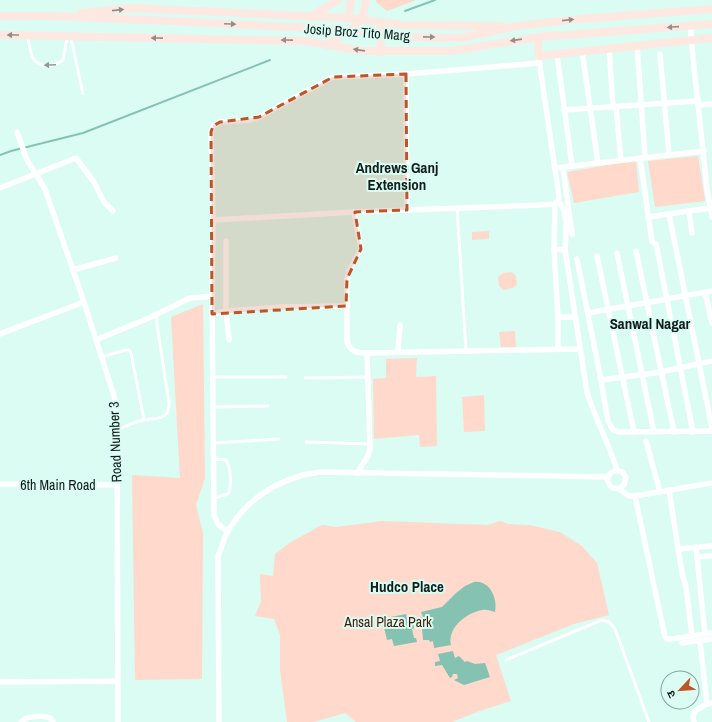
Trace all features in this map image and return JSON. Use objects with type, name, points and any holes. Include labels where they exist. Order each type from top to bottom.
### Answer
[{"type":"main road","points":[[309,17],[338,0]]},
{"type":"main road","points":[[348,18],[351,0]]},
{"type":"main road","points":[[326,45],[348,33],[355,27],[360,19],[366,1]]},
{"type":"main road","points":[[366,1],[370,13],[382,22]]},
{"type":"main road","points":[[52,16],[134,8],[348,18],[402,25],[516,26]]},
{"type":"main road","name":"Josip Broz Tito Marg","points":[[0,16],[52,16],[191,22],[328,29],[401,37],[462,38],[516,26],[580,19],[712,9]]},
{"type":"main road","points":[[381,52],[382,22]]},
{"type":"main road","name":"Josip Broz Tito Marg","points":[[0,35],[306,41],[362,51],[452,51],[538,37],[712,24]]},
{"type":"main road","points":[[538,37],[539,60],[557,54],[712,38]]},
{"type":"street","points":[[691,26],[698,103],[712,217]]},
{"type":"street","points":[[637,45],[643,158],[648,217],[693,432]]},
{"type":"street","points":[[609,48],[621,160]]},
{"type":"street","points":[[582,51],[598,163]]},
{"type":"street","points":[[557,54],[572,166]]},
{"type":"street","points":[[660,54],[669,155]]},
{"type":"street","points":[[228,532],[218,524],[214,515],[212,314],[213,220],[211,132],[214,126],[220,122],[250,120],[259,117],[333,77],[406,74],[539,60],[559,197],[557,202],[554,249],[558,317],[558,349]]},
{"type":"street","points":[[406,74],[407,210]]},
{"type":"street","points":[[564,110],[665,103],[712,104]]},
{"type":"street","name":"Road Number 3","points":[[17,132],[27,160],[45,189],[84,302],[115,399],[117,430],[118,722]]},
{"type":"street","points":[[555,168],[704,151]]},
{"type":"street","points":[[0,188],[76,158],[94,182],[104,202],[113,211]]},
{"type":"street","points":[[563,168],[572,234]]},
{"type":"street","points":[[213,220],[557,202],[563,207],[564,212],[566,234],[565,250],[574,317],[587,392],[593,411],[611,450],[617,470]]},
{"type":"street","points":[[648,217],[710,208]]},
{"type":"street","points":[[689,211],[692,233]]},
{"type":"street","points":[[354,212],[362,249],[350,269],[347,279],[347,342],[349,348],[357,352],[367,353],[580,349]]},
{"type":"street","points":[[669,214],[712,428]]},
{"type":"street","points":[[226,242],[226,311],[229,340]]},
{"type":"street","points":[[554,249],[565,250]]},
{"type":"street","points":[[636,251],[648,302],[674,432]]},
{"type":"street","points":[[617,254],[654,432]]},
{"type":"street","points":[[597,256],[634,432]]},
{"type":"street","points":[[73,270],[116,258]]},
{"type":"street","points":[[577,259],[608,421],[613,430],[619,432],[712,432]]},
{"type":"street","points":[[588,313],[712,291]]},
{"type":"street","points":[[705,292],[712,323]]},
{"type":"street","points":[[96,340],[190,298],[212,296]]},
{"type":"street","points":[[0,334],[84,302]]},
{"type":"street","points":[[212,314],[226,311],[282,307],[346,306]]},
{"type":"street","points":[[558,317],[574,317]]},
{"type":"street","points":[[398,352],[400,325]]},
{"type":"street","points":[[357,473],[368,456],[370,444],[367,353]]},
{"type":"street","points":[[601,380],[661,372],[712,362]]},
{"type":"street","points":[[646,440],[660,492]]},
{"type":"street","points":[[619,489],[622,488],[625,483],[626,477],[622,472],[617,470],[611,472],[608,478],[608,484],[629,496],[712,483]]},
{"type":"street","points":[[219,722],[218,556],[228,532],[240,514],[256,497],[273,487],[298,476],[321,472],[608,478]]},
{"type":"street","name":"6th Main Road","points":[[0,484],[116,485]]},
{"type":"street","points":[[669,490],[682,573],[686,587],[692,636]]},
{"type":"street","points":[[635,496],[665,636],[667,639],[671,639],[712,634]]},
{"type":"street","points":[[678,549],[712,546]]},
{"type":"street","points":[[696,547],[705,634]]},
{"type":"street","points":[[697,557],[712,556]]},
{"type":"street","points":[[682,643],[712,639]]},
{"type":"street","points":[[694,722],[695,711],[710,704],[700,641]]},
{"type":"street","points":[[0,682],[117,682]]},
{"type":"street","points":[[21,722],[25,718],[46,717],[50,718],[53,722]]},
{"type":"lane","points":[[28,35],[30,52],[33,59],[39,64],[49,66],[57,64],[62,60],[69,36]]},
{"type":"lane","points":[[69,36],[83,94]]},
{"type":"lane","points":[[457,208],[466,351]]},
{"type":"lane","points":[[117,430],[144,420],[155,419],[167,413],[169,403],[157,325],[157,314]]},
{"type":"lane","points":[[102,357],[126,350],[129,350],[131,353],[144,420]]},
{"type":"lane","points":[[213,378],[286,377]]},
{"type":"lane","points":[[305,378],[368,377]]},
{"type":"lane","points":[[213,407],[268,406]]},
{"type":"lane","points":[[213,443],[279,439]]},
{"type":"lane","points":[[306,442],[370,444]]},
{"type":"lane","points":[[214,458],[226,460],[228,464],[230,485],[230,491],[228,494],[214,498]]},
{"type":"lane","points":[[506,660],[602,620],[609,622],[615,629],[649,722]]},
{"type":"highlighted area","points":[[406,74],[407,210],[355,212],[361,249],[347,279],[346,306],[212,314],[211,132],[213,126],[220,122],[259,117],[333,77]]},
{"type":"green space","points":[[376,0],[416,0],[387,11],[376,2]]},
{"type":"green space","points":[[698,156],[705,201],[655,207],[648,161]]},
{"type":"green space","points":[[636,160],[639,192],[574,203],[567,172]]},
{"type":"green space","points":[[489,231],[489,239],[472,240],[472,232]]},
{"type":"green space","points":[[512,272],[516,276],[517,285],[513,288],[504,290],[499,286],[498,277],[503,273]]},
{"type":"green space","points":[[203,304],[205,478],[196,505],[203,533],[202,679],[135,680],[132,475],[180,478],[171,317]]},
{"type":"green space","points":[[515,331],[516,347],[501,347],[499,332]]},
{"type":"green space","points":[[417,358],[416,377],[436,376],[437,446],[420,447],[419,435],[374,439],[373,379],[386,378],[386,359]]},
{"type":"green space","points":[[484,395],[485,431],[464,432],[462,397]]},
{"type":"green space","name":"Ansal Plaza Park","points":[[383,521],[488,525],[500,521],[508,524],[529,525],[560,532],[582,546],[597,563],[609,615],[574,624],[496,655],[511,701],[452,722],[356,722],[345,713],[314,722],[287,722],[280,670],[280,635],[274,619],[255,616],[261,602],[260,574],[273,576],[275,554],[291,542],[322,525],[336,527]]},
{"type":"shaded area","points":[[474,582],[484,584],[492,591],[496,607],[495,612],[482,610],[470,614],[464,618],[455,627],[452,633],[451,645],[434,648],[433,641],[430,642],[429,640],[423,640],[422,628],[420,627],[418,617],[423,617],[421,612],[442,607],[456,593],[465,586]]},
{"type":"shaded area","points":[[406,614],[407,619],[412,618],[414,628],[412,629],[414,638],[416,638],[417,642],[394,646],[392,639],[387,640],[383,623],[387,622],[386,618]]},
{"type":"shaded area","points":[[453,651],[455,658],[459,656],[465,662],[467,661],[475,664],[485,663],[490,677],[464,685],[454,680],[458,678],[457,674],[453,674],[450,678],[442,665],[435,666],[435,662],[440,661],[438,654]]},
{"type":"waterway","points":[[405,11],[435,0]]},
{"type":"waterway","points":[[0,155],[83,133],[270,60]]},
{"type":"district","name":"Andrews Ganj Extension","points":[[397,176]]},
{"type":"district","name":"Sanwal Nagar","points":[[650,324]]},
{"type":"district","name":"Hudco Place","points":[[407,587]]}]
